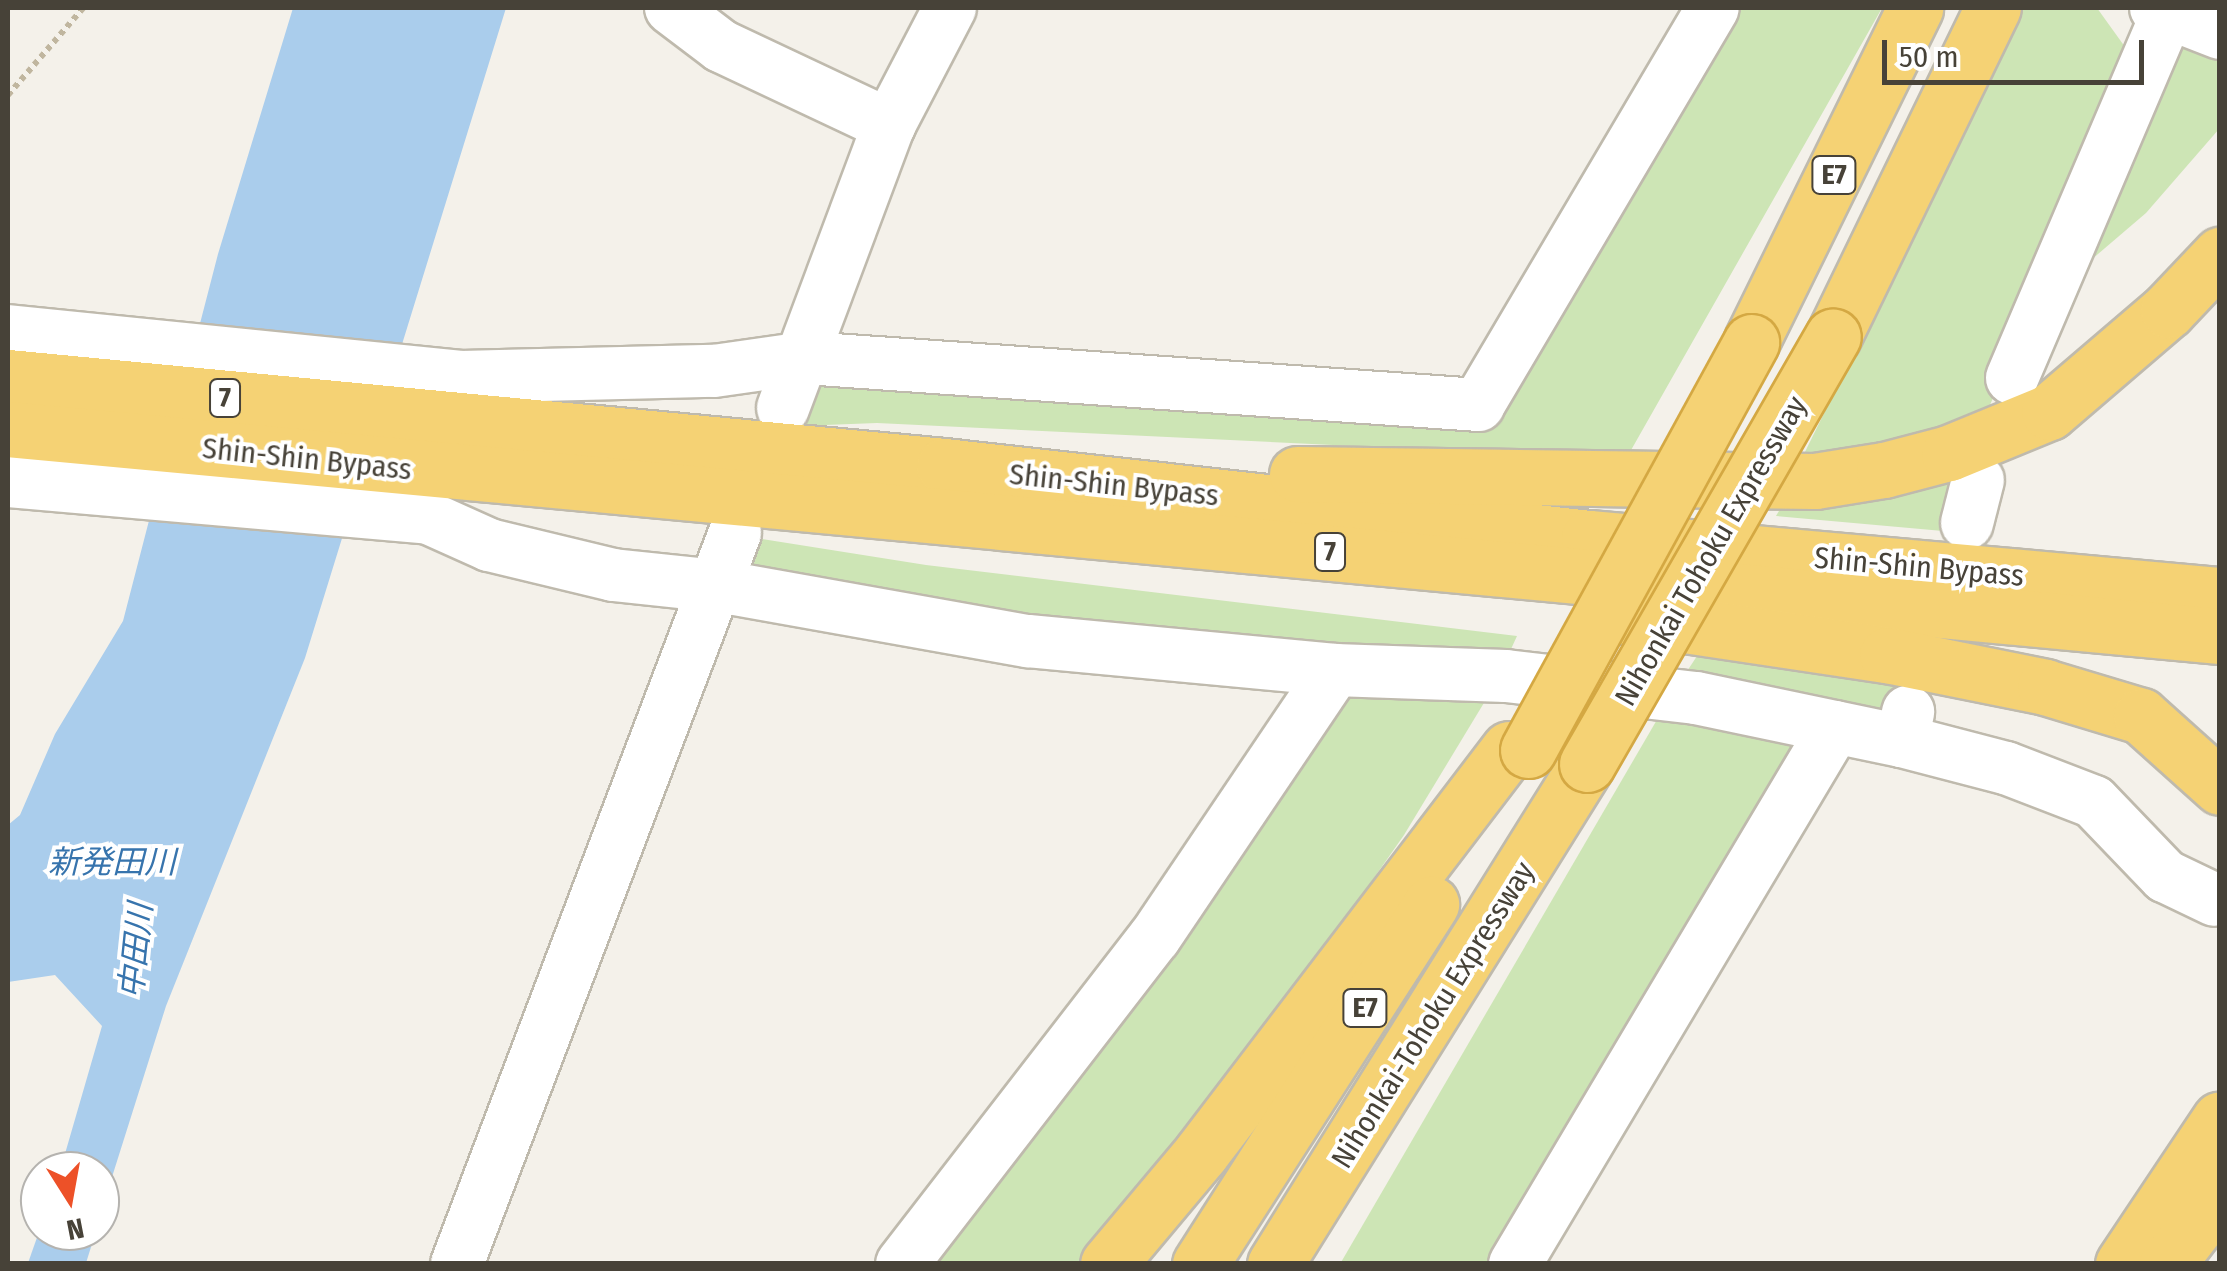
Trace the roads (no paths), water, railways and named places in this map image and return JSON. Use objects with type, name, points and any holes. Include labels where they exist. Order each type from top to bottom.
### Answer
[{"type":"highway","name":"Nihonkai Tohoku Expressway","points":[[1519,750],[1751,342],[1914,8]]},
{"type":"highway","name":"Nihonkai Tohoku Expressway","points":[[1587,764],[1833,337],[1992,8]]},
{"type":"highway","points":[[944,466],[1815,482],[1949,453],[2049,412],[2168,310],[2220,255]]},
{"type":"highway","name":"Shin-Shin Bypass","points":[[8,377],[452,398],[944,466],[1590,538],[2220,595]]},
{"type":"highway","name":"Shin-Shin Bypass","points":[[8,429],[434,495],[980,520],[2220,636]]},
{"type":"highway","points":[[980,520],[1090,559],[1551,606],[1887,655],[2045,687],[2140,716],[2220,787]]},
{"type":"highway","points":[[1108,1264],[1201,1153],[1519,750]]},
{"type":"highway","name":"Nihonkai-Tohoku Expressway","points":[[1200,1264],[1519,750]]},
{"type":"highway","name":"Nihonkai-Tohoku Expressway","points":[[1276,1264],[1511,896],[1587,764]]},
{"type":"highway","points":[[1312,1264],[1511,896]]},
{"type":"highway","points":[[2123,1264],[2220,1119]]},
{"type":"highway","points":[[2167,1264],[2220,1195]]},
{"type":"street","points":[[671,8],[722,46],[889,125]]},
{"type":"street","points":[[783,408],[889,125],[950,8]]},
{"type":"street","points":[[8,331],[452,398],[804,358],[1478,405],[1713,8]]},
{"type":"street","points":[[2012,378],[2165,9],[2220,33]]},
{"type":"street","points":[[8,481],[434,495],[489,545],[613,575],[718,586],[1028,641],[1335,670],[1506,676],[1696,698],[1836,728],[1905,726],[2094,802],[2164,876],[2215,900]]},
{"type":"street","points":[[458,1264],[735,533]]},
{"type":"street","points":[[902,1264],[1156,937],[1335,670]]},
{"type":"street","points":[[1515,1264],[1836,728]]},
{"type":"street","points":[[1135,1264],[1201,1153]]},
{"type":"water","name":"新発田川","points":[[293,8],[506,8],[305,658],[166,1006],[120,1152],[66,1151],[102,1026],[55,975],[8,982],[8,825],[20,815],[55,734],[123,621],[218,254]]},
{"type":"water","points":[[32,1251],[90,1251],[86,1263],[28,1263]]},
{"type":"water label","name":"中田川","points":[[136,951]]}]
